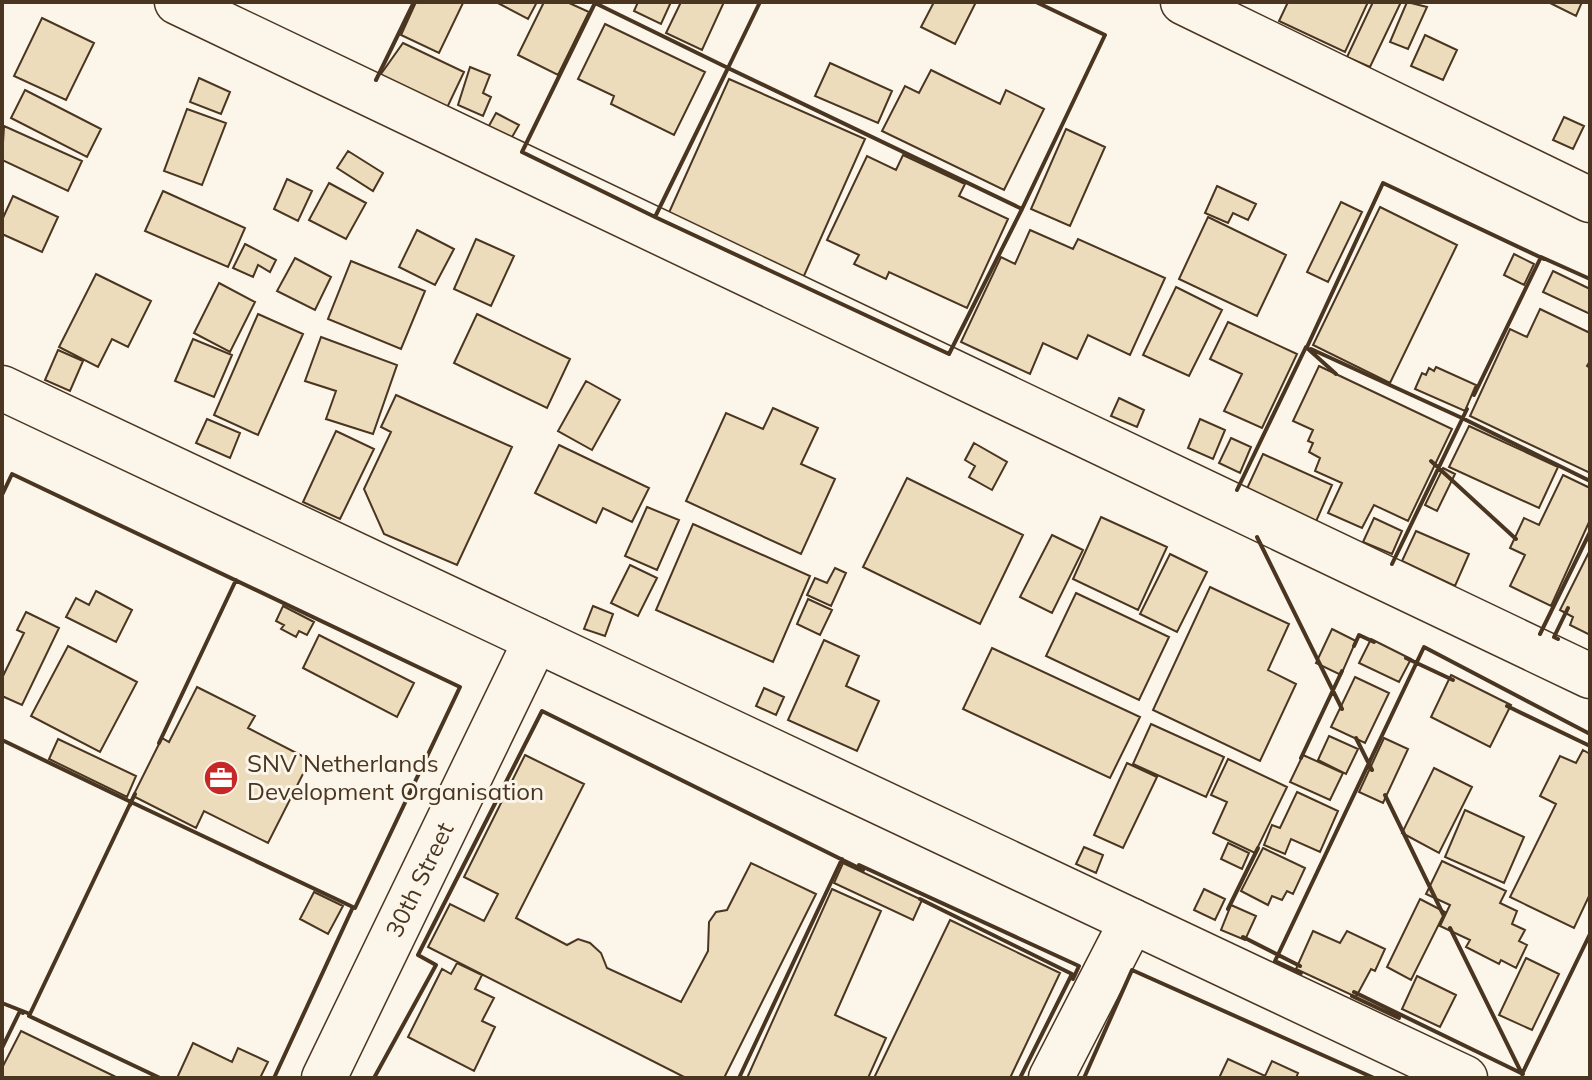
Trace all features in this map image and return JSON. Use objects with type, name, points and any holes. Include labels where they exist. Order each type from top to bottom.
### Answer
[{"type":"street","points":[[177,2],[1590,676]]},
{"type":"street","points":[[1183,2],[1590,200]]},
{"type":"street","points":[[2,388],[1465,1078]]},
{"type":"street","name":"30th Street","points":[[324,1078],[536,640]]},
{"type":"street","points":[[1051,1078],[1132,921]]},
{"type":"building","points":[[416,2],[463,3],[439,53],[401,35]]},
{"type":"building","points":[[496,2],[537,2],[528,19]]},
{"type":"building","points":[[544,2],[567,2],[589,12],[558,75],[518,55]]},
{"type":"building","points":[[638,2],[671,2],[661,24],[634,11]]},
{"type":"building","points":[[681,2],[724,2],[702,50],[666,33]]},
{"type":"building","points":[[934,2],[976,2],[955,44],[921,27]]},
{"type":"building","points":[[1288,2],[1368,2],[1345,52],[1279,21]]},
{"type":"building","points":[[1373,2],[1401,2],[1370,67],[1347,57]]},
{"type":"building","points":[[1407,2],[1427,7],[1408,49],[1390,42]]},
{"type":"building","points":[[1548,2],[1582,2],[1576,16]]},
{"type":"building","points":[[42,18],[94,43],[66,100],[14,76]]},
{"type":"building","points":[[605,24],[705,72],[674,135],[611,104],[614,96],[578,79]]},
{"type":"building","points":[[1425,35],[1457,50],[1443,80],[1411,66]]},
{"type":"building","points":[[403,43],[464,72],[445,112],[376,81]]},
{"type":"building","points":[[830,63],[892,91],[878,123],[815,96]]},
{"type":"building","points":[[470,67],[490,75],[483,93],[491,97],[483,116],[458,105]]},
{"type":"building","points":[[931,70],[1000,104],[1006,90],[1044,109],[1004,190],[882,131],[905,86],[919,93]]},
{"type":"building","points":[[199,78],[230,92],[221,114],[190,102]]},
{"type":"building","points":[[729,79],[865,139],[803,278],[667,217]]},
{"type":"building","points":[[25,90],[101,129],[87,157],[11,118]]},
{"type":"building","points":[[187,109],[226,123],[202,185],[164,171]]},
{"type":"building","points":[[496,113],[519,125],[508,144],[485,133]]},
{"type":"building","points":[[1564,117],[1584,126],[1573,149],[1553,140]]},
{"type":"building","points":[[4,126],[82,161],[68,191],[2,160]]},
{"type":"building","points":[[1066,129],[1105,147],[1070,226],[1031,209]]},
{"type":"building","points":[[348,151],[383,173],[373,191],[337,168]]},
{"type":"building","points":[[903,155],[965,184],[959,196],[1008,219],[967,308],[889,272],[886,279],[854,264],[859,255],[827,240],[867,156],[896,170]]},
{"type":"building","points":[[287,179],[312,191],[298,221],[274,209]]},
{"type":"building","points":[[329,183],[366,203],[346,239],[309,220]]},
{"type":"building","points":[[1217,186],[1256,204],[1248,220],[1233,213],[1228,223],[1205,213]]},
{"type":"building","points":[[163,191],[245,228],[228,267],[145,231]]},
{"type":"building","points":[[13,196],[58,217],[42,252],[2,234],[2,220]]},
{"type":"building","points":[[1341,202],[1362,212],[1328,282],[1307,272]]},
{"type":"building","points":[[1380,207],[1457,245],[1390,383],[1313,345]]},
{"type":"building","points":[[1208,217],[1286,255],[1257,316],[1179,279]]},
{"type":"building","points":[[417,230],[454,249],[435,285],[399,267]]},
{"type":"building","points":[[1030,230],[1073,249],[1078,239],[1165,278],[1130,355],[1088,335],[1077,359],[1043,343],[1030,374],[961,342],[1001,257],[1015,264]]},
{"type":"building","points":[[476,239],[514,256],[491,306],[454,289]]},
{"type":"building","points":[[245,244],[276,260],[270,272],[258,265],[253,277],[233,268]]},
{"type":"building","points":[[1514,254],[1534,264],[1524,285],[1504,275]]},
{"type":"building","points":[[295,258],[331,277],[315,310],[277,291]]},
{"type":"building","points":[[351,261],[425,291],[401,349],[328,319]]},
{"type":"building","points":[[1553,271],[1590,289],[1590,314],[1543,292]]},
{"type":"building","points":[[96,274],[151,301],[128,347],[112,339],[98,367],[59,347]]},
{"type":"building","points":[[219,283],[255,302],[230,352],[194,333]]},
{"type":"building","points":[[1176,287],[1222,310],[1189,376],[1143,355]]},
{"type":"building","points":[[1540,309],[1590,333],[1590,361],[1587,366],[1590,368],[1590,473],[1470,416],[1510,329],[1527,337]]},
{"type":"building","points":[[258,314],[303,334],[258,435],[214,415]]},
{"type":"building","points":[[477,314],[570,359],[547,408],[454,363]]},
{"type":"building","points":[[1228,322],[1297,354],[1262,428],[1224,411],[1242,374],[1210,359]]},
{"type":"building","points":[[321,337],[397,365],[373,434],[326,419],[336,391],[305,381]]},
{"type":"building","points":[[193,339],[232,355],[214,397],[175,381]]},
{"type":"building","points":[[58,350],[83,361],[70,391],[45,380]]},
{"type":"building","points":[[1319,366],[1452,429],[1408,521],[1374,505],[1362,528],[1328,513],[1342,483],[1315,471],[1320,458],[1309,452],[1313,443],[1308,441],[1313,430],[1293,421]]},
{"type":"building","points":[[1436,367],[1476,385],[1465,411],[1415,389],[1422,373],[1426,375],[1429,368],[1434,371]]},
{"type":"building","points":[[586,381],[620,400],[592,450],[558,431]]},
{"type":"building","points":[[396,395],[512,447],[457,565],[384,534],[364,489],[391,432],[381,427]]},
{"type":"building","points":[[1119,398],[1144,410],[1137,427],[1111,416]]},
{"type":"building","points":[[773,408],[818,428],[801,464],[835,479],[801,554],[686,501],[726,413],[763,429]]},
{"type":"building","points":[[207,419],[240,433],[230,458],[196,443]]},
{"type":"building","points":[[1200,419],[1225,430],[1213,459],[1188,448]]},
{"type":"building","points":[[1469,426],[1558,467],[1539,508],[1449,467]]},
{"type":"building","points":[[336,431],[374,449],[340,519],[303,502]]},
{"type":"building","points":[[1231,438],[1251,447],[1240,473],[1219,463]]},
{"type":"building","points":[[974,443],[1007,462],[992,490],[969,477],[975,466],[965,460]]},
{"type":"building","points":[[559,445],[649,488],[632,522],[603,508],[596,523],[535,493]]},
{"type":"building","points":[[1263,454],[1332,485],[1314,526],[1244,495]]},
{"type":"building","points":[[1443,468],[1455,474],[1437,511],[1425,505]]},
{"type":"building","points":[[1563,475],[1590,488],[1590,520],[1551,606],[1510,586],[1525,555],[1510,548],[1524,518],[1539,525]]},
{"type":"building","points":[[907,478],[1023,535],[980,624],[863,567]]},
{"type":"building","points":[[647,507],[679,520],[657,570],[625,556]]},
{"type":"building","points":[[1101,517],[1167,547],[1138,610],[1073,579]]},
{"type":"building","points":[[1374,518],[1402,531],[1392,554],[1363,542]]},
{"type":"building","points":[[693,524],[810,576],[773,662],[656,610]]},
{"type":"building","points":[[1416,531],[1469,554],[1455,586],[1402,561]]},
{"type":"building","points":[[1052,535],[1083,550],[1052,613],[1020,597]]},
{"type":"building","points":[[1589,552],[1590,635],[1570,625],[1573,617],[1560,610]]},
{"type":"building","points":[[1170,554],[1207,572],[1177,632],[1140,614]]},
{"type":"building","points":[[630,565],[657,578],[638,616],[611,603]]},
{"type":"building","points":[[835,568],[846,573],[831,606],[807,595],[815,578],[827,583]]},
{"type":"building","points":[[1210,587],[1289,624],[1268,670],[1296,684],[1260,761],[1153,710]]},
{"type":"building","points":[[96,591],[132,610],[116,642],[66,617],[76,598],[89,605]]},
{"type":"building","points":[[1076,593],[1169,637],[1139,700],[1046,656]]},
{"type":"building","points":[[808,599],[832,610],[820,635],[797,624]]},
{"type":"building","points":[[283,606],[314,622],[307,635],[299,631],[296,637],[281,629],[284,625],[276,621]]},
{"type":"building","points":[[593,606],[613,614],[605,636],[584,629]]},
{"type":"building","points":[[26,612],[59,628],[22,705],[2,696],[2,678],[24,633],[17,630]]},
{"type":"building","points":[[1332,629],[1356,641],[1341,675],[1316,663]]},
{"type":"building","points":[[319,635],[414,683],[397,717],[303,668]]},
{"type":"building","points":[[1371,639],[1411,659],[1399,682],[1359,663]]},
{"type":"building","points":[[824,640],[859,656],[846,686],[879,701],[857,751],[788,720]]},
{"type":"building","points":[[68,646],[137,682],[100,752],[31,716]]},
{"type":"building","points":[[992,648],[1140,717],[1110,778],[963,709]]},
{"type":"building","points":[[1451,675],[1511,705],[1490,747],[1431,717]]},
{"type":"building","points":[[1355,677],[1389,693],[1365,743],[1331,727]]},
{"type":"building","name":"SNV Netherlands Development Organisation","points":[[197,687],[255,716],[248,728],[310,760],[268,843],[204,811],[196,828],[133,796],[162,738],[169,742]]},
{"type":"building","points":[[764,688],[784,697],[776,715],[756,706]]},
{"type":"building","points":[[1151,724],[1224,757],[1206,797],[1133,764]]},
{"type":"building","points":[[1329,736],[1358,749],[1346,774],[1318,760]]},
{"type":"building","points":[[1384,738],[1408,749],[1383,803],[1359,792]]},
{"type":"building","points":[[58,739],[136,776],[127,797],[49,759]]},
{"type":"building","points":[[1583,750],[1590,754],[1590,894],[1574,928],[1510,897],[1556,804],[1540,796],[1560,756],[1576,763]]},
{"type":"building","points":[[525,755],[584,784],[516,918],[567,945],[578,939],[590,943],[601,953],[607,968],[681,1002],[708,951],[709,922],[716,912],[727,910],[751,863],[816,894],[724,1078],[686,1078],[428,947],[450,904],[484,921],[498,894],[464,877]]},
{"type":"building","points":[[1303,755],[1343,773],[1330,800],[1290,782]]},
{"type":"building","points":[[1228,759],[1287,787],[1255,853],[1213,833],[1227,802],[1211,795]]},
{"type":"building","points":[[1127,763],[1157,777],[1123,848],[1094,835]]},
{"type":"building","points":[[1434,768],[1472,787],[1439,853],[1402,833]]},
{"type":"building","points":[[1297,792],[1338,811],[1320,852],[1291,839],[1285,854],[1264,845],[1272,825],[1280,828]]},
{"type":"building","points":[[1465,810],[1524,837],[1504,883],[1445,857]]},
{"type":"building","points":[[1228,843],[1249,853],[1242,869],[1221,859]]},
{"type":"building","points":[[1084,847],[1103,855],[1096,873],[1076,864]]},
{"type":"building","points":[[1263,848],[1305,868],[1293,894],[1287,891],[1282,900],[1272,896],[1268,905],[1241,891]]},
{"type":"building","points":[[1442,861],[1506,891],[1500,903],[1517,911],[1512,924],[1525,930],[1519,941],[1527,945],[1516,968],[1501,960],[1499,964],[1466,947],[1470,940],[1440,926],[1450,905],[1426,894]]},
{"type":"building","points":[[843,863],[922,900],[913,920],[834,883]]},
{"type":"building","points":[[832,889],[881,911],[835,1015],[886,1038],[868,1078],[747,1078]]},
{"type":"building","points":[[1204,889],[1225,899],[1215,920],[1194,910]]},
{"type":"building","points":[[314,892],[343,906],[328,934],[300,919]]},
{"type":"building","points":[[1420,899],[1445,912],[1411,980],[1387,967]]},
{"type":"building","points":[[1231,905],[1256,916],[1245,940],[1221,930]]},
{"type":"building","points":[[950,920],[1060,973],[1010,1078],[874,1078]]},
{"type":"building","points":[[1313,931],[1340,943],[1347,931],[1385,949],[1375,971],[1371,969],[1356,997],[1296,969]]},
{"type":"building","points":[[1526,958],[1559,974],[1532,1030],[1499,1015]]},
{"type":"building","points":[[457,963],[482,975],[475,989],[494,998],[482,1021],[495,1027],[474,1071],[408,1037],[442,969],[451,974]]},
{"type":"building","points":[[1417,976],[1456,995],[1440,1027],[1402,1009]]},
{"type":"building","points":[[21,1031],[118,1078],[2,1078],[2,1068]]},
{"type":"building","points":[[193,1043],[232,1062],[238,1048],[268,1062],[260,1078],[177,1078]]},
{"type":"building","points":[[1228,1059],[1265,1076],[1272,1061],[1298,1073],[1296,1078],[1219,1078]]},
{"type":"wall","points":[[376,80],[414,2]]},
{"type":"wall","points":[[730,69],[760,2]]},
{"type":"wall","points":[[1022,209],[1105,35],[1036,2]]},
{"type":"wall","points":[[595,3],[728,68],[655,217],[522,152],[595,3]]},
{"type":"wall","points":[[728,68],[1022,209],[949,354],[655,217],[728,68]]},
{"type":"wall","points":[[1307,347],[1383,183],[1544,259]]},
{"type":"wall","points":[[1474,395],[1541,257],[1590,279]]},
{"type":"wall","points":[[1237,490],[1306,347],[1336,374]]},
{"type":"wall","points":[[1311,349],[1590,481]]},
{"type":"wall","points":[[1392,564],[1467,409]]},
{"type":"wall","points":[[1431,461],[1516,539]]},
{"type":"wall","points":[[2,495],[12,474],[460,687],[355,908],[131,802],[135,794]]},
{"type":"wall","points":[[1540,634],[1590,532]]},
{"type":"wall","points":[[1257,537],[1342,709]]},
{"type":"wall","points":[[159,743],[236,580]]},
{"type":"wall","points":[[1558,639],[1554,637],[1568,608]]},
{"type":"wall","points":[[1354,646],[1359,635],[1374,642]]},
{"type":"wall","points":[[1301,973],[1275,961],[1424,647],[1590,734]]},
{"type":"wall","points":[[1406,658],[1453,680]]},
{"type":"wall","points":[[1301,758],[1342,671]]},
{"type":"wall","points":[[1507,706],[1590,746]]},
{"type":"wall","points":[[374,1078],[436,965],[418,955],[542,711],[863,870]]},
{"type":"wall","points":[[1356,738],[1372,770]]},
{"type":"wall","points":[[2,740],[131,802],[130,805]]},
{"type":"wall","points":[[1385,795],[1443,914]]},
{"type":"wall","points":[[133,803],[29,1016],[160,1078]]},
{"type":"wall","points":[[1228,909],[1258,848]]},
{"type":"wall","points":[[739,1078],[842,859]]},
{"type":"wall","points":[[859,865],[1079,966],[1073,979]]},
{"type":"wall","points":[[920,899],[1072,974],[1020,1078]]},
{"type":"wall","points":[[274,1078],[353,907]]},
{"type":"wall","points":[[1450,928],[1522,1074],[1590,934]]},
{"type":"wall","points":[[1243,937],[1300,966]]},
{"type":"wall","points":[[1084,1078],[1132,970],[1374,1078]]},
{"type":"wall","points":[[1354,992],[1523,1074]]},
{"type":"wall","points":[[1352,996],[1399,1018]]},
{"type":"wall","points":[[2,1003],[30,1014]]},
{"type":"wall","points":[[2,1048],[20,1011],[23,1013]]},
{"type":"place","name":"SNV Netherlands Development Organisation","points":[[221,778]]}]
